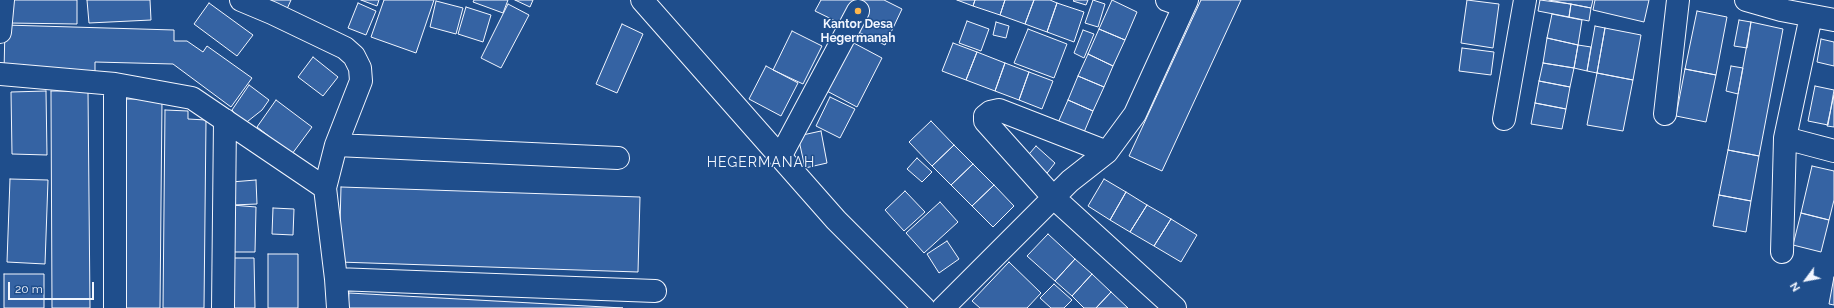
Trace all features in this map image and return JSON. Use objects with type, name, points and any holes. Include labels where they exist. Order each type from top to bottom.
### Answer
[{"type":"street","points":[[0,32],[3,0]]},
{"type":"street","points":[[241,0],[339,45],[354,56],[360,68],[361,81],[336,145],[325,188],[338,308]]},
{"type":"street","points":[[642,0],[836,220],[924,308]]},
{"type":"street","points":[[1504,119],[1525,0]]},
{"type":"street","points":[[1665,114],[1678,0]]},
{"type":"street","points":[[1754,1],[1811,16],[1834,20]]},
{"type":"street","points":[[943,308],[1053,197],[1070,181],[1107,152],[1135,114],[1179,2]]},
{"type":"street","points":[[780,157],[858,11]]},
{"type":"street","points":[[1782,252],[1786,138],[1811,16]]},
{"type":"street","points":[[0,74],[115,84],[192,98],[325,188]]},
{"type":"street","points":[[115,84],[115,308]]},
{"type":"street","points":[[1107,152],[999,110],[990,112],[985,116],[985,121],[1053,197],[1175,308]]},
{"type":"street","points":[[223,308],[225,120]]},
{"type":"street","points":[[1786,138],[1834,151]]},
{"type":"street","points":[[336,145],[618,158]]},
{"type":"street","points":[[336,279],[655,290]]},
{"type":"building","points":[[10,0],[77,0],[77,24],[9,23]]},
{"type":"building","points":[[87,0],[150,0],[151,20],[89,23]]},
{"type":"building","points":[[265,0],[291,0],[287,9]]},
{"type":"building","points":[[361,0],[379,0],[377,6]]},
{"type":"building","points":[[384,0],[434,0],[416,53],[371,37]]},
{"type":"building","points":[[474,0],[508,0],[503,13],[473,2]]},
{"type":"building","points":[[515,0],[533,0],[530,7]]},
{"type":"building","points":[[821,0],[884,0],[902,9],[885,45],[815,11]]},
{"type":"building","points":[[957,0],[975,0],[973,6]]},
{"type":"building","points":[[975,0],[1005,0],[1000,15],[973,6]]},
{"type":"building","points":[[1005,0],[1034,0],[1025,24],[1000,15]]},
{"type":"building","points":[[1034,0],[1050,0],[1057,3],[1047,32],[1025,24]]},
{"type":"building","points":[[1088,0],[1086,5],[1073,1]]},
{"type":"building","points":[[1093,0],[1105,4],[1098,27],[1085,23]]},
{"type":"building","points":[[1112,0],[1137,12],[1125,40],[1099,29]]},
{"type":"building","points":[[1201,0],[1241,0],[1162,171],[1129,156]]},
{"type":"building","points":[[1467,0],[1499,4],[1493,48],[1461,43]]},
{"type":"building","points":[[1540,0],[1571,4],[1569,17],[1538,11]]},
{"type":"building","points":[[1549,0],[1593,0],[1591,8]]},
{"type":"building","points":[[1595,0],[1649,0],[1644,22],[1593,10]]},
{"type":"building","points":[[436,1],[463,8],[456,34],[430,27]]},
{"type":"building","points":[[209,3],[253,35],[237,56],[194,24]]},
{"type":"building","points":[[358,3],[376,11],[366,35],[348,28]]},
{"type":"building","points":[[1057,3],[1084,12],[1074,42],[1047,32]]},
{"type":"building","points":[[508,4],[529,15],[501,68],[481,58]]},
{"type":"building","points":[[1571,4],[1591,8],[1589,21],[1569,17]]},
{"type":"building","points":[[466,7],[491,15],[483,42],[458,34]]},
{"type":"building","points":[[1697,11],[1727,17],[1716,75],[1685,69]]},
{"type":"building","points":[[1552,14],[1582,20],[1578,45],[1547,38]]},
{"type":"building","points":[[1739,20],[1751,22],[1747,48],[1734,46]]},
{"type":"building","points":[[967,21],[989,29],[981,51],[959,43]]},
{"type":"building","points":[[996,22],[1009,26],[1006,38],[993,35]]},
{"type":"building","points":[[1751,22],[1783,29],[1759,156],[1728,150]]},
{"type":"building","points":[[622,24],[643,34],[617,93],[596,84]]},
{"type":"building","points":[[5,25],[174,30],[174,41],[187,41],[203,52],[207,46],[252,78],[231,107],[173,64],[95,62],[95,77],[4,74]]},
{"type":"building","points":[[1595,26],[1605,28],[1597,73],[1587,71]]},
{"type":"building","points":[[1605,28],[1641,35],[1633,80],[1597,73]]},
{"type":"building","points":[[1028,29],[1067,44],[1054,78],[1014,63]]},
{"type":"building","points":[[1099,29],[1125,40],[1113,66],[1088,54]]},
{"type":"building","points":[[1083,30],[1094,34],[1084,58],[1074,53]]},
{"type":"building","points":[[792,31],[822,46],[803,84],[773,70]]},
{"type":"building","points":[[1547,38],[1578,45],[1574,68],[1543,63]]},
{"type":"building","points":[[1821,39],[1834,42],[1834,66],[1817,62]]},
{"type":"building","points":[[850,41],[882,58],[857,107],[825,90]]},
{"type":"building","points":[[953,43],[977,52],[966,80],[942,71]]},
{"type":"building","points":[[1578,45],[1591,47],[1587,71],[1574,68]]},
{"type":"building","points":[[1462,48],[1494,52],[1491,75],[1459,71]]},
{"type":"building","points":[[977,52],[1005,63],[995,91],[966,80]]},
{"type":"building","points":[[1088,54],[1113,66],[1104,87],[1078,76]]},
{"type":"building","points":[[313,57],[338,77],[323,96],[298,77]]},
{"type":"building","points":[[1005,63],[1029,72],[1019,100],[995,91]]},
{"type":"building","points":[[1543,63],[1574,68],[1570,87],[1539,81]]},
{"type":"building","points":[[766,66],[798,83],[781,116],[749,99]]},
{"type":"building","points":[[1731,66],[1743,68],[1738,94],[1726,91]]},
{"type":"building","points":[[1685,69],[1716,75],[1706,122],[1676,116]]},
{"type":"building","points":[[1029,72],[1053,81],[1042,109],[1019,100]]},
{"type":"building","points":[[1597,73],[1633,80],[1623,131],[1587,125]]},
{"type":"building","points":[[1078,76],[1104,87],[1093,111],[1068,100]]},
{"type":"building","points":[[1539,81],[1570,87],[1566,109],[1535,103]]},
{"type":"building","points":[[249,85],[269,100],[262,110],[243,125],[232,110]]},
{"type":"building","points":[[1815,86],[1834,90],[1828,125],[1808,121]]},
{"type":"building","points":[[46,91],[47,155],[12,154],[11,92]]},
{"type":"building","points":[[51,91],[88,91],[90,308],[52,308]]},
{"type":"building","points":[[1834,95],[1834,127],[1827,126]]},
{"type":"building","points":[[830,97],[855,109],[840,138],[816,126]]},
{"type":"building","points":[[125,99],[162,99],[160,308],[123,308]]},
{"type":"building","points":[[276,100],[312,127],[292,154],[257,127]]},
{"type":"building","points":[[1068,100],[1093,111],[1082,137],[1057,125]]},
{"type":"building","points":[[1535,103],[1566,109],[1562,129],[1531,124]]},
{"type":"building","points":[[165,110],[188,111],[188,119],[206,120],[204,308],[163,308]]},
{"type":"building","points":[[931,121],[954,145],[932,166],[909,142]]},
{"type":"building","points":[[821,131],[827,163],[805,168],[798,136]]},
{"type":"building","points":[[954,145],[973,164],[951,185],[932,166]]},
{"type":"building","points":[[1036,146],[1055,163],[1044,177],[1024,160]]},
{"type":"building","points":[[1728,150],[1759,156],[1751,201],[1719,195]]},
{"type":"building","points":[[917,158],[932,172],[922,182],[907,169]]},
{"type":"building","points":[[973,164],[994,185],[972,206],[951,185]]},
{"type":"building","points":[[1812,166],[1834,171],[1834,200],[1829,220],[1801,213]]},
{"type":"building","points":[[10,179],[48,180],[45,264],[7,262]]},
{"type":"building","points":[[1104,179],[1126,192],[1110,220],[1088,206]]},
{"type":"building","points":[[256,180],[257,204],[232,205],[231,182]]},
{"type":"building","points":[[994,185],[1014,206],[993,227],[972,206]]},
{"type":"building","points":[[341,187],[640,197],[638,272],[339,262]]},
{"type":"building","points":[[905,191],[925,212],[904,231],[885,210]]},
{"type":"building","points":[[1126,192],[1147,205],[1130,232],[1110,220]]},
{"type":"building","points":[[1719,195],[1751,201],[1746,232],[1713,226]]},
{"type":"building","points":[[940,202],[958,222],[924,253],[906,233]]},
{"type":"building","points":[[232,205],[256,207],[255,252],[230,252]]},
{"type":"building","points":[[1147,205],[1171,219],[1154,246],[1130,232]]},
{"type":"building","points":[[273,208],[294,209],[293,235],[272,234]]},
{"type":"building","points":[[1801,213],[1829,220],[1821,252],[1793,245]]},
{"type":"building","points":[[1171,219],[1197,235],[1181,262],[1154,246]]},
{"type":"building","points":[[1048,234],[1075,259],[1055,281],[1027,256]]},
{"type":"building","points":[[947,241],[959,259],[939,273],[927,254]]},
{"type":"building","points":[[268,254],[298,254],[298,308],[268,308]]},
{"type":"building","points":[[231,258],[254,258],[255,308],[231,308]]},
{"type":"building","points":[[1075,259],[1092,274],[1072,296],[1055,281]]},
{"type":"building","points":[[1009,262],[1041,293],[1027,308],[980,308],[972,301]]},
{"type":"building","points":[[4,274],[44,274],[44,308],[4,308]]},
{"type":"building","points":[[1092,274],[1111,292],[1096,308],[1084,308],[1072,296]]},
{"type":"building","points":[[1834,277],[1834,305],[1829,304]]},
{"type":"building","points":[[1054,284],[1072,300],[1064,308],[1051,308],[1040,298]]},
{"type":"building","points":[[1111,292],[1128,308],[1096,308]]},
{"type":"building","points":[[349,293],[623,308],[348,308]]},
{"type":"place","name":"Kantor Desa Hegermanah","points":[[858,11]]},
{"type":"district","name":"HEGERMANAH","points":[[761,163]]}]
